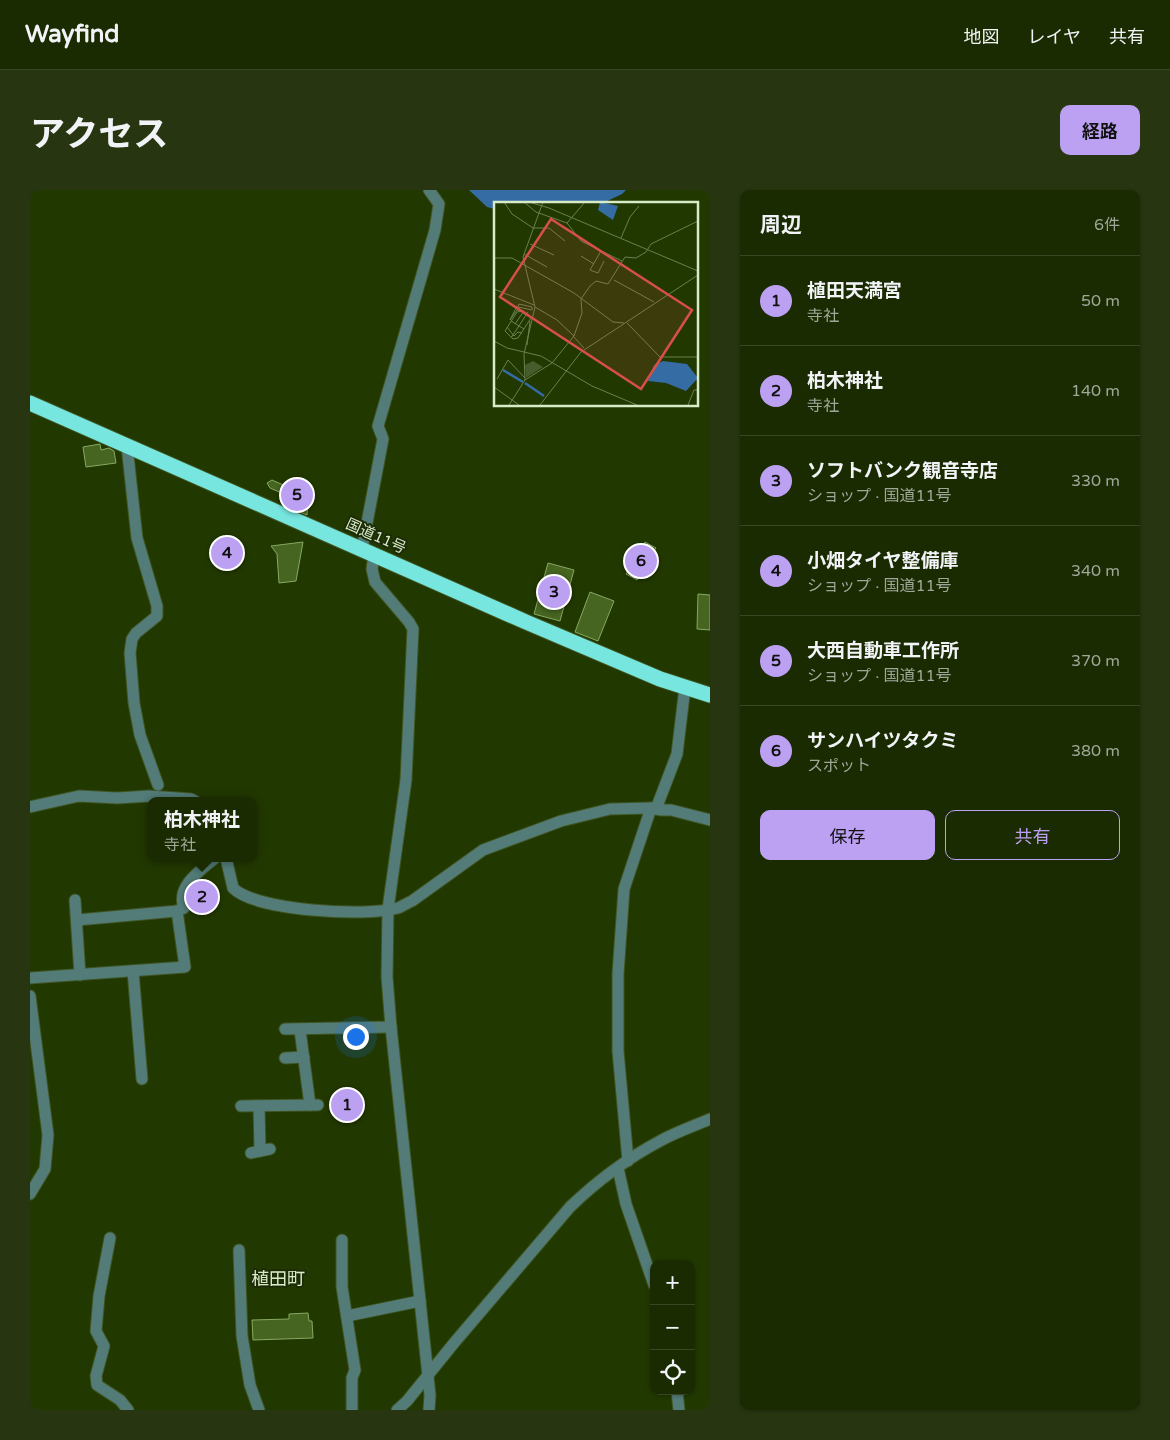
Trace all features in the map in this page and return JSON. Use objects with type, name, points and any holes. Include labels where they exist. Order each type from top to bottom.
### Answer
[{"type":"highway","name":"国道11号","points":[[30,403],[633,668],[710,695]]},
{"type":"street","points":[[429,190],[439,204],[435,230],[378,426],[383,439],[368,552],[375,582],[413,629],[406,780],[388,910],[387,977],[430,1395],[429,1410]]},
{"type":"street","points":[[127,446],[136,538],[157,606],[157,616],[136,633],[132,639],[130,653],[132,684],[140,735],[158,786]]},
{"type":"street","points":[[628,1161],[618,1051],[618,974],[624,890],[653,809],[677,754],[685,687]]},
{"type":"street","points":[[30,807],[79,796],[117,798],[163,797]]},
{"type":"street","points":[[227,862],[233,888],[243,895],[282,906],[310,910],[355,912],[388,910],[412,901],[484,850],[570,819],[610,809],[653,809],[671,810],[710,820]]},
{"type":"street","points":[[77,920],[177,911],[184,908],[181,895],[185,888],[211,862]]},
{"type":"street","points":[[75,900],[80,975]]},
{"type":"street","points":[[30,978],[185,968],[177,911]]},
{"type":"street","points":[[133,971],[142,1079]]},
{"type":"street","points":[[30,996],[48,1135],[45,1169],[30,1194]]},
{"type":"street","points":[[285,1029],[391,1028]]},
{"type":"street","points":[[241,1106],[314,1105],[300,1030]]},
{"type":"street","points":[[286,1058],[304,1057]]},
{"type":"street","points":[[259,1106],[261,1151]]},
{"type":"street","points":[[396,1410],[407,1401],[454,1343],[570,1207],[585,1192],[660,1141],[710,1119]]},
{"type":"street","points":[[618,1168],[626,1204],[650,1273]]},
{"type":"street","points":[[110,1238],[99,1296],[96,1331],[104,1346],[96,1376],[97,1386],[120,1400],[128,1410]]},
{"type":"street","points":[[342,1240],[342,1287],[355,1370],[352,1378],[352,1410]]},
{"type":"street","points":[[239,1250],[242,1336],[250,1385],[259,1410]]},
{"type":"street","points":[[347,1316],[420,1301]]},
{"type":"street","points":[[677,1395],[679,1410]]},
{"type":"water","points":[[469,190],[626,190],[605,202],[494,202],[494,209],[487,207]]},
{"type":"building","points":[[100,444],[101,450],[109,448],[114,451],[116,463],[86,467],[83,447]]},
{"type":"building","points":[[272,480],[299,492],[301,486],[309,489],[307,515],[291,508],[295,499],[270,488],[267,483]]},
{"type":"building","points":[[227,536],[239,564],[227,569],[215,541]]},
{"type":"building","points":[[303,542],[296,581],[279,583],[277,554],[271,546]]},
{"type":"building","points":[[645,542],[656,548],[637,580],[626,574]]},
{"type":"building","points":[[548,563],[574,570],[560,621],[534,614]]},
{"type":"building","points":[[590,592],[614,601],[598,641],[575,632]]},
{"type":"building","points":[[698,594],[710,595],[710,630],[697,629]]},
{"type":"building","points":[[207,891],[209,901],[198,904],[196,893]]},
{"type":"building","points":[[358,1096],[361,1108],[359,1108],[359,1112],[346,1112],[346,1109],[333,1110],[333,1102],[345,1101],[344,1097]]},
{"type":"building","points":[[308,1313],[309,1321],[312,1321],[313,1338],[253,1340],[252,1320],[289,1319],[289,1314]]},
{"type":"place","name":"大西自動車工作所","points":[[297,495]]},
{"type":"place","name":"小畑タイヤ整備庫","points":[[227,553]]},
{"type":"place","name":"サンハイツタクミ","points":[[641,561]]},
{"type":"place","name":"ソフトバンク観音寺店","points":[[554,592]]},
{"type":"place","name":"柏木神社","points":[[202,897]]},
{"type":"place","name":"植田天満宮","points":[[347,1105]]},
{"type":"district","name":"植田町","points":[[278,1279]]}]
